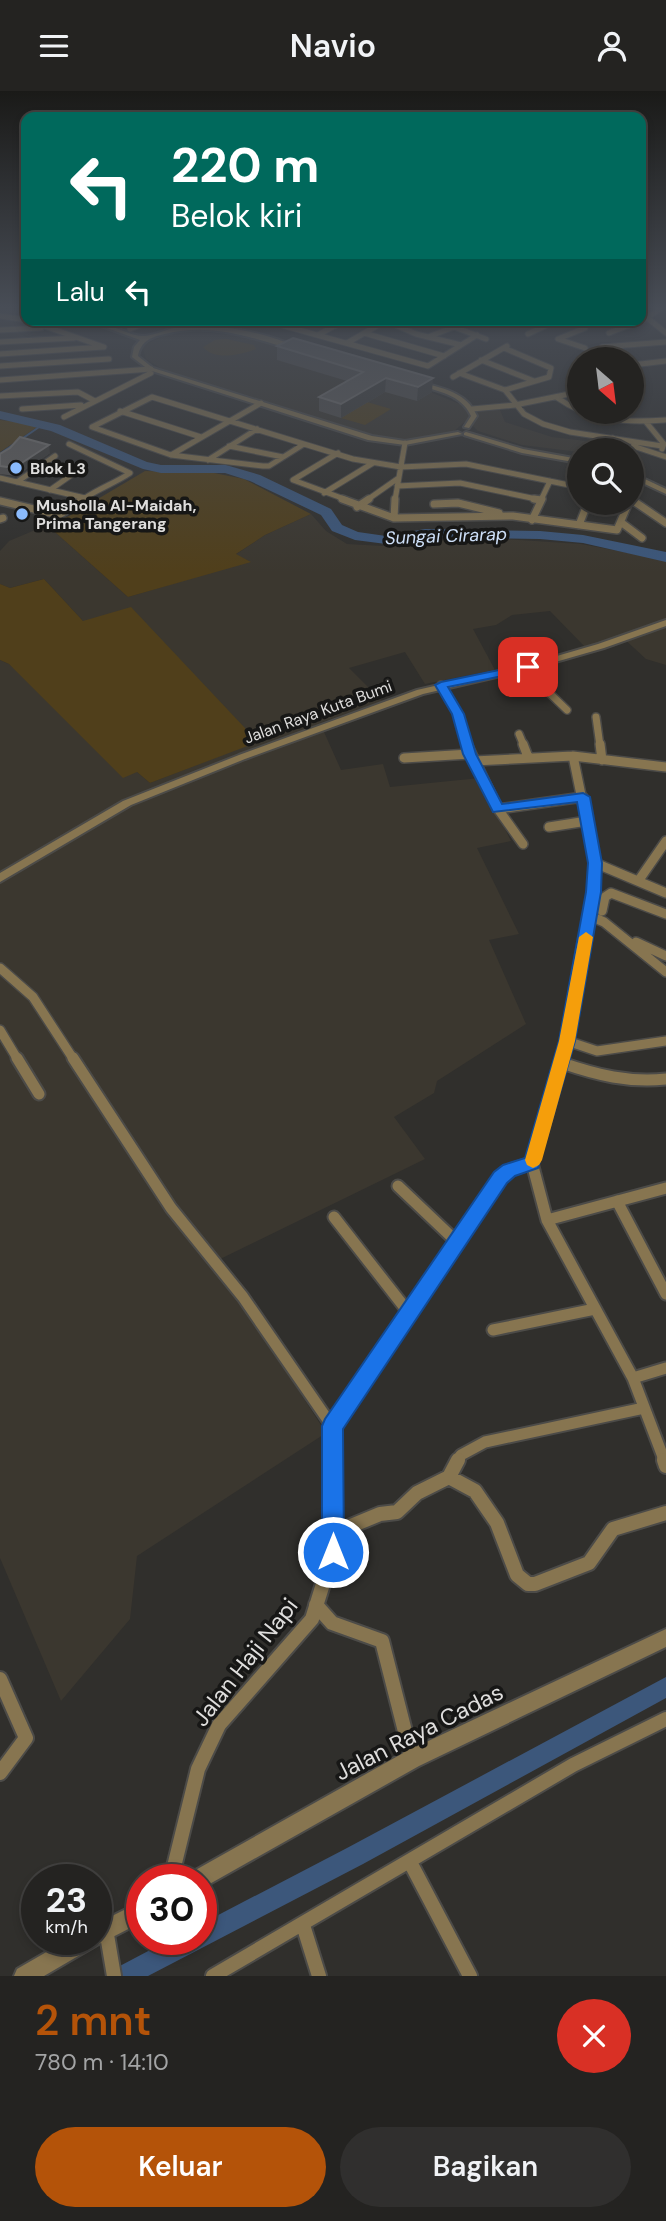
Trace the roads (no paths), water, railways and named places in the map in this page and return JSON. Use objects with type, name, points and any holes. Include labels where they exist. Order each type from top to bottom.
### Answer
[{"type":"street","points":[[15,396],[18,407],[87,405]]},
{"type":"street","points":[[85,396],[95,401]]},
{"type":"street","points":[[64,417],[105,396]]},
{"type":"street","points":[[238,396],[370,438],[405,443],[466,432],[522,451],[567,457]]},
{"type":"street","points":[[455,396],[472,409],[474,416],[466,432]]},
{"type":"street","points":[[509,396],[530,419],[604,438]]},
{"type":"street","points":[[472,409],[515,405],[561,396]]},
{"type":"street","points":[[306,443],[270,465],[263,466],[171,455],[92,427],[150,397],[229,421],[306,443],[373,463],[401,467],[466,464],[567,485]]},
{"type":"street","points":[[556,397],[586,417],[646,422],[665,420]]},
{"type":"street","points":[[171,455],[261,403]]},
{"type":"street","points":[[120,411],[201,437]]},
{"type":"street","points":[[644,450],[664,457],[662,439],[646,422]]},
{"type":"street","points":[[208,460],[257,429]]},
{"type":"street","points":[[394,518],[397,483],[405,443]]},
{"type":"street","points":[[0,501],[59,515],[108,482],[118,481],[130,473],[69,444]]},
{"type":"street","points":[[644,444],[662,446]]},
{"type":"street","points":[[229,446],[283,457]]},
{"type":"street","points":[[338,453],[293,480],[394,518],[513,516]]},
{"type":"street","points":[[18,482],[55,456]]},
{"type":"street","points":[[324,493],[373,463]]},
{"type":"street","points":[[50,490],[80,469]]},
{"type":"street","points":[[644,473],[666,482]]},
{"type":"street","points":[[0,478],[85,498]]},
{"type":"street","points":[[532,520],[550,481]]},
{"type":"street","points":[[644,481],[666,492]]},
{"type":"street","points":[[357,506],[397,483],[460,483],[541,500]]},
{"type":"street","points":[[444,503],[450,517]]},
{"type":"street","points":[[434,504],[460,504],[532,520],[617,530],[625,515]]},
{"type":"street","points":[[644,510],[666,523]]},
{"type":"street","points":[[579,525],[583,515]]},
{"type":"street","points":[[622,523],[642,538]]},
{"type":"street","name":"Jalan Raya Kuta Bumi","points":[[0,878],[127,803],[242,757],[441,685],[528,667],[601,646],[666,623]]},
{"type":"street","points":[[528,667],[540,684],[567,710]]},
{"type":"street","points":[[441,685],[458,714],[472,757],[498,809],[516,831],[523,845]]},
{"type":"street","points":[[596,717],[602,760]]},
{"type":"street","points":[[519,733],[528,757]]},
{"type":"street","points":[[404,758],[573,756],[666,768]]},
{"type":"street","points":[[573,756],[595,863],[590,916],[562,1063],[532,1163],[547,1220],[632,1378],[666,1466]]},
{"type":"street","points":[[498,809],[583,797]]},
{"type":"street","points":[[549,827],[587,821]]},
{"type":"street","points":[[639,880],[666,841]]},
{"type":"street","points":[[595,863],[666,893]]},
{"type":"street","points":[[601,911],[604,897],[611,893],[666,914]]},
{"type":"street","points":[[590,916],[604,922],[666,972]]},
{"type":"street","points":[[636,942],[666,956]]},
{"type":"street","points":[[0,968],[33,997],[171,1209],[243,1297],[332,1426],[500,1178],[510,1170],[532,1163]]},
{"type":"street","points":[[0,1030],[39,1094]]},
{"type":"street","points":[[567,1041],[597,1051],[666,1041]]},
{"type":"street","points":[[562,1063],[610,1080],[638,1083],[666,1079]]},
{"type":"street","points":[[398,1186],[458,1243]]},
{"type":"street","points":[[547,1220],[666,1188]]},
{"type":"street","points":[[617,1201],[666,1294]]},
{"type":"street","points":[[334,1217],[409,1313]]},
{"type":"street","points":[[493,1330],[595,1309]]},
{"type":"street","points":[[632,1378],[666,1368]]},
{"type":"street","points":[[333,1542],[351,1526],[380,1514],[397,1512],[417,1493],[449,1477],[461,1455],[485,1441],[644,1408]]},
{"type":"street","name":"Jalan Haji Napi","points":[[175,1864],[198,1769],[219,1725],[312,1619],[333,1552],[332,1426]]},
{"type":"street","points":[[449,1477],[475,1491],[497,1523],[517,1575],[528,1584],[535,1584],[589,1563],[613,1529],[666,1513]]},
{"type":"street","points":[[317,1605],[332,1623],[382,1641],[412,1759]]},
{"type":"street","name":"Jalan Raya Cadas","points":[[217,1869],[412,1759],[666,1638]]},
{"type":"street","points":[[0,1679],[26,1738],[0,1773]]},
{"type":"street","points":[[213,1976],[303,1926],[573,1765],[666,1719]]},
{"type":"street","points":[[410,1862],[470,1976]]},
{"type":"street","points":[[303,1926],[319,1976]]},
{"type":"street","points":[[24,1976],[60,1955]]},
{"type":"waterway","name":"Sungai Cirarap","points":[[0,415],[55,428],[143,465],[161,469],[226,469],[255,478],[326,512],[337,528],[355,536],[386,540],[425,533],[540,535],[583,539],[666,557]]},
{"type":"waterway","points":[[0,454],[42,425]]},
{"type":"waterway","points":[[217,1928],[666,1687]]},
{"type":"waterway","points":[[124,1976],[164,1955]]},
{"type":"place","name":"Blok L3","points":[[16,468]]},
{"type":"place","name":"Musholla Al-Maidah, Prima Tangerang","points":[[22,514]]}]
